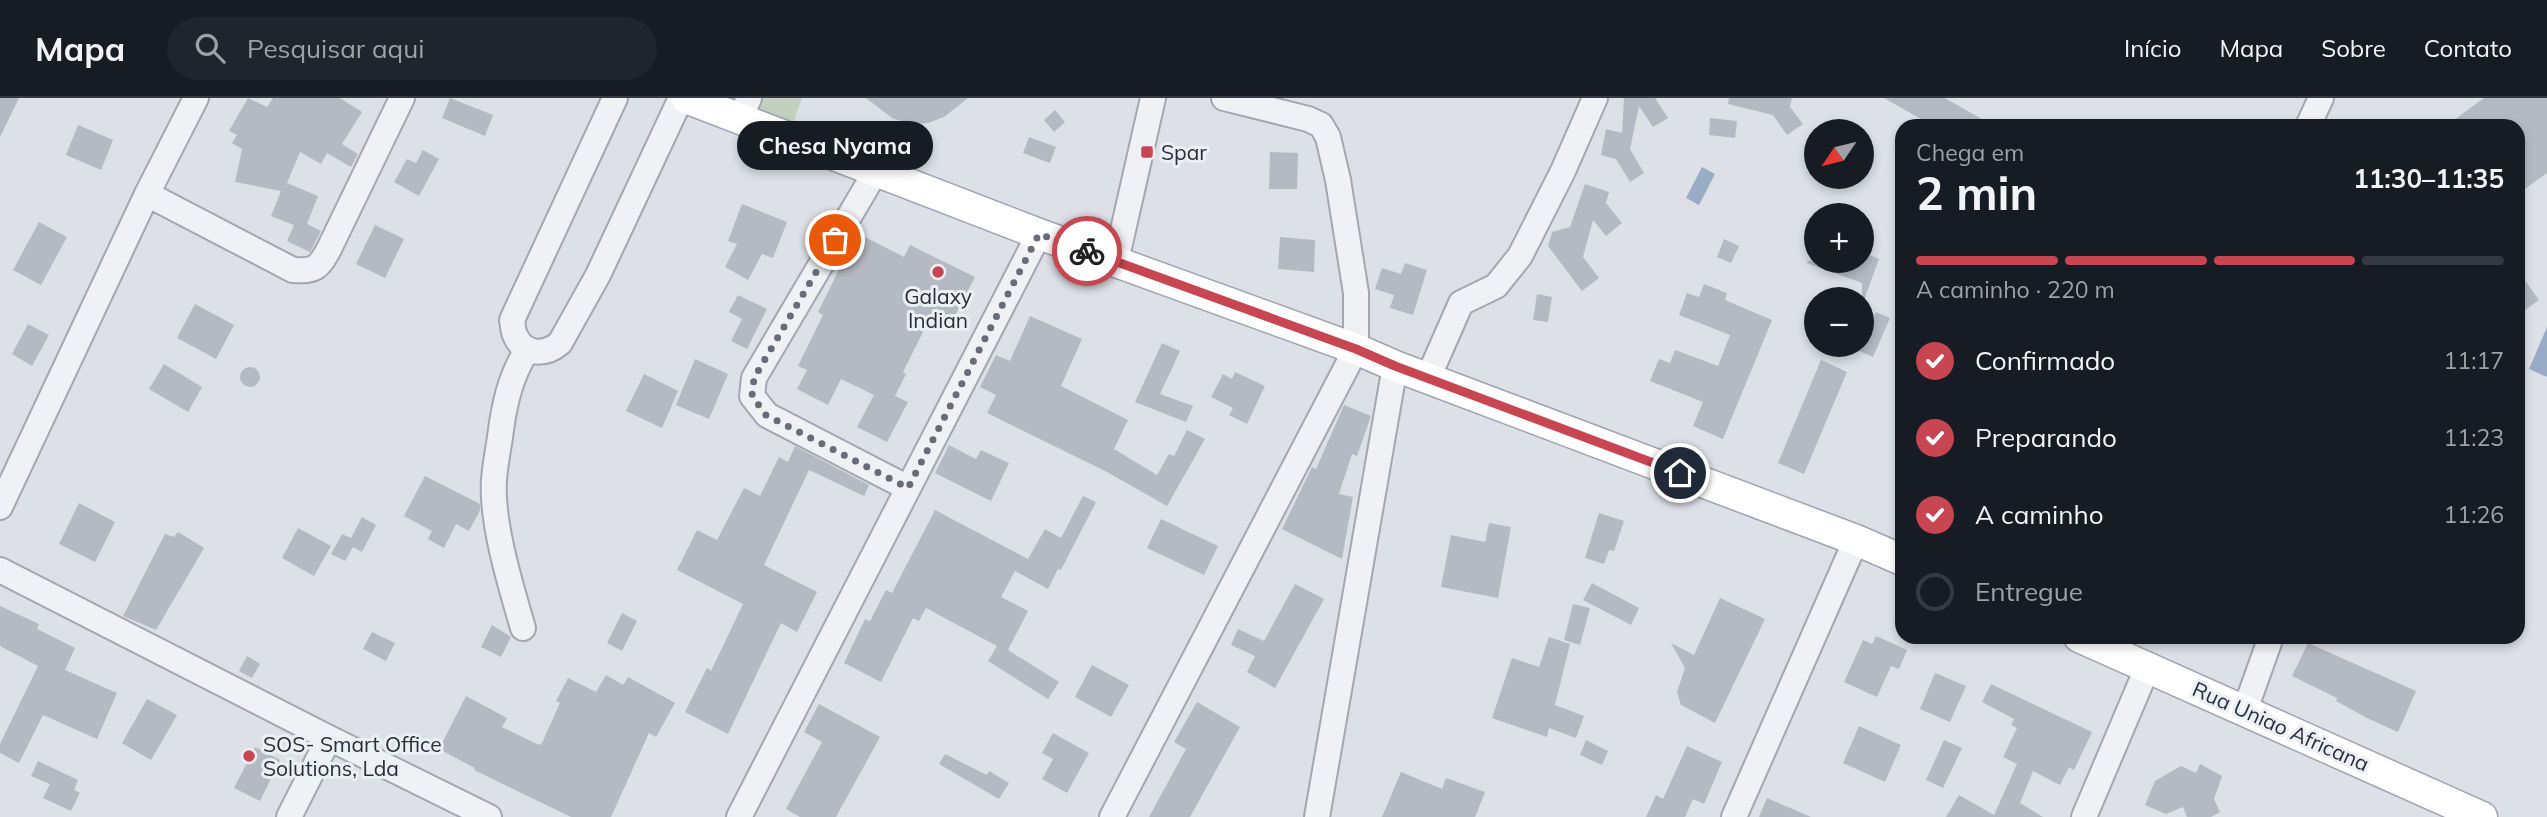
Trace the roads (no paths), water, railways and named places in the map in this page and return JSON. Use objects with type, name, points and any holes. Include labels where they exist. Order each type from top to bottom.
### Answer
[{"type":"main road","points":[[683,98],[745,108],[876,171],[1039,234],[1356,349],[1895,557]]},
{"type":"main road","name":"Rua Uniao Africana","points":[[2096,644],[2245,710],[2463,813]]},
{"type":"street","points":[[0,507],[147,194],[196,98]]},
{"type":"street","points":[[147,194],[293,270],[311,271],[321,264],[329,249],[402,98]]},
{"type":"street","points":[[615,98],[512,320],[516,337],[527,350],[539,353],[551,350],[560,343],[598,275],[683,98]]},
{"type":"street","points":[[1116,261],[1153,98]]},
{"type":"street","points":[[1112,817],[1356,349],[1356,293],[1338,180],[1328,137],[1321,125],[1308,119],[1224,98]]},
{"type":"street","points":[[1428,378],[1461,303],[1496,286],[1520,256],[1563,171],[1595,98]]},
{"type":"street","points":[[2311,119],[2321,98]]},
{"type":"street","points":[[876,171],[754,378],[752,396],[766,415],[908,488]]},
{"type":"street","points":[[739,817],[1039,234]]},
{"type":"street","points":[[523,628],[509,579],[496,511],[494,482],[503,411],[510,382],[527,350]]},
{"type":"street","points":[[1319,816],[1395,366]]},
{"type":"street","points":[[1734,817],[1856,540]]},
{"type":"street","points":[[0,570],[489,817]]},
{"type":"street","points":[[2245,710],[2269,644]]},
{"type":"street","points":[[2084,817],[2148,666]]},
{"type":"street","points":[[289,817],[329,738]]},
{"type":"water","points":[[1702,167],[1715,174],[1699,205],[1686,198]]},
{"type":"water","points":[[2547,327],[2547,377],[2529,369]]},
{"type":"place","name":"Spar","points":[[1147,152]]},
{"type":"place","name":"Chesa Nyama","points":[[835,240]]},
{"type":"place","name":"Galaxy Indian","points":[[938,272]]},
{"type":"place","name":"SOS- Smart Office Solutions, Lda","points":[[249,756]]}]
